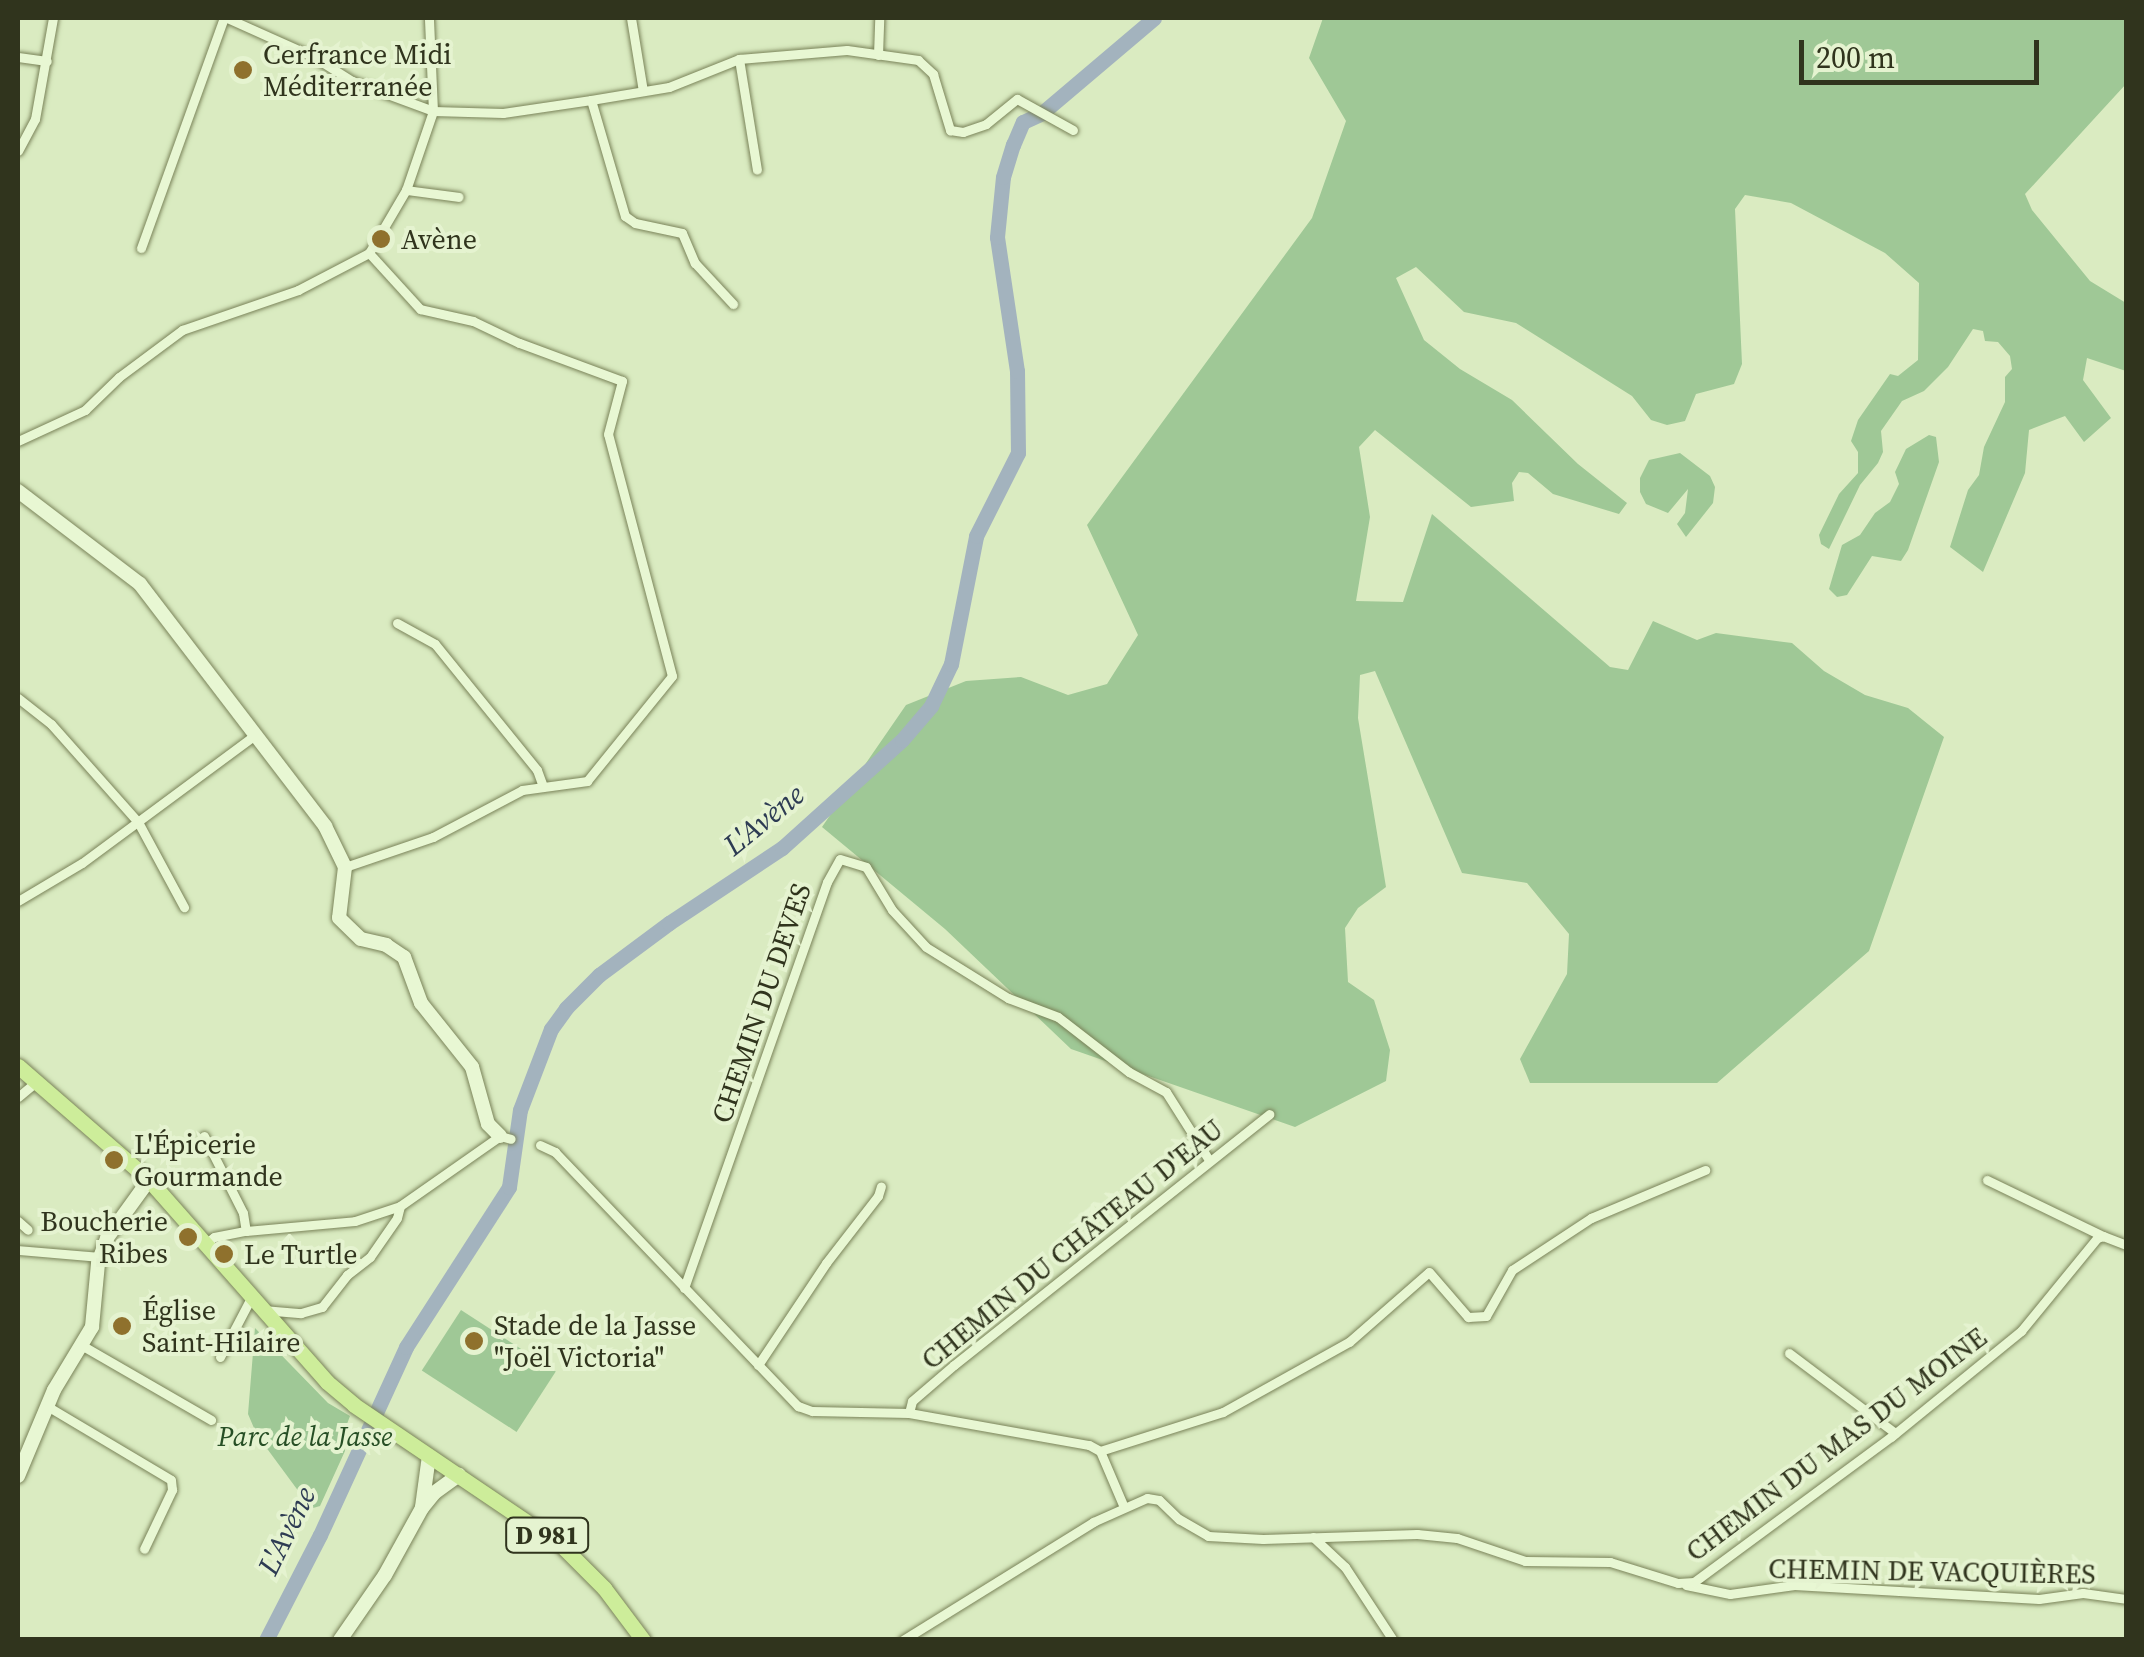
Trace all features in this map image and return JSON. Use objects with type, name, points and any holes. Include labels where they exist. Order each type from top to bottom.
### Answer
[{"type":"main road","name":"D 981","points":[[18,1066],[149,1180],[281,1334],[354,1405],[576,1558],[642,1640]]},
{"type":"street","points":[[18,151],[35,119],[54,18]]},
{"type":"street","points":[[141,248],[225,18],[314,57],[352,81],[432,110],[502,113],[670,87],[739,59],[847,50],[918,60],[932,74],[950,130],[963,132],[986,124],[1017,100],[1073,130]]},
{"type":"street","points":[[18,441],[85,410],[119,377],[182,330],[298,290],[369,252],[406,190],[432,110],[429,18]]},
{"type":"street","points":[[631,18],[643,91]]},
{"type":"street","points":[[878,54],[879,18]]},
{"type":"street","points":[[18,57],[48,61]]},
{"type":"street","points":[[739,59],[756,170]]},
{"type":"street","points":[[591,100],[625,216],[635,223],[682,233],[695,263],[733,304]]},
{"type":"street","points":[[406,190],[459,197]]},
{"type":"street","points":[[345,867],[433,837],[542,784],[570,785],[592,776],[672,676],[608,434],[622,381],[519,343],[473,320],[420,309],[369,252]]},
{"type":"street","points":[[18,491],[84,537],[140,584],[325,826],[345,867],[339,918],[361,939],[386,945],[404,958],[421,1003],[472,1067],[488,1124],[506,1138],[400,1206],[355,1221],[214,1236],[205,1244]]},
{"type":"street","points":[[396,623],[434,644],[538,770],[542,784]]},
{"type":"street","points":[[18,698],[62,736],[138,822],[184,907]]},
{"type":"street","points":[[18,901],[138,822],[255,736]]},
{"type":"street","name":"CHEMIN DU DEVES","points":[[684,1288],[827,882],[840,859],[866,867],[892,910],[926,947],[1008,998],[1058,1017],[1129,1072],[1166,1092],[1208,1160]]},
{"type":"street","points":[[18,1097],[36,1082]]},
{"type":"street","name":"CHEMIN DU CHÂTEAU D'EAU","points":[[908,1413],[912,1402],[954,1365],[1269,1114]]},
{"type":"street","points":[[204,1136],[243,1213],[246,1231]]},
{"type":"street","points":[[540,1144],[555,1152],[804,1410],[908,1413],[1088,1444],[1100,1451],[1123,1505],[903,1640]]},
{"type":"street","points":[[1100,1451],[1223,1412],[1252,1397],[1349,1342],[1429,1272],[1468,1318],[1486,1316],[1512,1270],[1525,1261],[1591,1218],[1705,1170]]},
{"type":"street","points":[[18,1476],[47,1406],[95,1318],[99,1257],[107,1238],[149,1180]]},
{"type":"street","points":[[1986,1180],[2126,1245]]},
{"type":"street","points":[[758,1365],[881,1186]]},
{"type":"street","points":[[281,1334],[301,1314],[322,1307],[346,1275],[370,1257],[397,1218],[400,1206]]},
{"type":"street","points":[[18,1220],[28,1230]]},
{"type":"street","name":"CHEMIN DU MAS DU MOINE","points":[[1123,1505],[1147,1498],[1159,1500],[1179,1519],[1208,1536],[1417,1534],[1457,1538],[1525,1561],[1610,1562],[1678,1583],[1694,1582],[1895,1434],[2021,1331],[2103,1236]]},
{"type":"street","points":[[18,1250],[99,1257]]},
{"type":"street","points":[[220,1357],[256,1304],[301,1314]]},
{"type":"street","points":[[83,1346],[211,1420]]},
{"type":"street","points":[[1788,1352],[1895,1434]]},
{"type":"street","points":[[47,1406],[171,1480],[172,1490],[144,1549]]},
{"type":"street","points":[[422,1508],[429,1456]]},
{"type":"street","points":[[340,1640],[385,1576],[422,1508],[434,1492],[460,1476]]},
{"type":"street","points":[[1313,1537],[1345,1567],[1392,1640]]},
{"type":"street","name":"CHEMIN DE VACQUIÈRES","points":[[1678,1583],[1730,1594],[1794,1585],[2039,1600],[2083,1593],[2126,1599]]},
{"type":"green space","points":[[1323,18],[2126,18],[2126,84],[2025,194],[2032,210],[2090,281],[2126,303],[2126,371],[2087,358],[2083,380],[2111,418],[2084,442],[2065,416],[2029,430],[2025,473],[1983,572],[1950,547],[1968,490],[1979,475],[1984,447],[2005,402],[2005,377],[2012,369],[2010,356],[1998,342],[1985,341],[1983,331],[1973,329],[1948,367],[1924,391],[1902,401],[1881,431],[1883,452],[1878,463],[1860,485],[1829,549],[1821,544],[1819,535],[1839,494],[1858,473],[1858,452],[1851,441],[1858,420],[1890,374],[1898,376],[1918,360],[1919,283],[1885,253],[1791,203],[1745,195],[1735,209],[1742,364],[1734,384],[1696,394],[1685,421],[1667,425],[1651,420],[1632,396],[1516,323],[1464,312],[1416,267],[1396,278],[1424,340],[1460,369],[1512,400],[1578,464],[1627,503],[1619,514],[1553,494],[1528,473],[1519,472],[1512,483],[1514,501],[1471,507],[1375,430],[1359,447],[1370,517],[1356,601],[1403,602],[1432,514],[1610,667],[1628,670],[1653,621],[1697,640],[1716,633],[1792,643],[1824,671],[1865,695],[1908,708],[1944,737],[1869,951],[1717,1083],[1530,1083],[1520,1059],[1567,974],[1569,934],[1527,883],[1462,873],[1375,671],[1360,675],[1358,718],[1386,887],[1358,908],[1345,928],[1348,982],[1374,1000],[1390,1050],[1386,1081],[1295,1127],[1071,1049],[945,929],[822,827],[906,705],[966,681],[1021,677],[1068,695],[1107,684],[1138,635],[1087,525],[1312,218],[1346,121],[1309,58]]},
{"type":"green space","points":[[1929,435],[1936,437],[1939,462],[1908,550],[1901,561],[1872,556],[1847,595],[1837,597],[1829,589],[1842,545],[1860,535],[1875,513],[1890,502],[1899,484],[1895,472],[1906,449]]},
{"type":"green space","points":[[1680,453],[1710,476],[1715,487],[1713,503],[1686,537],[1677,524],[1685,513],[1688,489],[1668,513],[1646,504],[1640,492],[1640,478],[1649,460]]},
{"type":"green space","name":"Stade de la Jasse \"Joël Victoria\"","points":[[461,1310],[556,1372],[517,1432],[422,1370]]},
{"type":"green space","name":"Parc de la Jasse","points":[[255,1328],[328,1403],[350,1416],[344,1432],[345,1451],[320,1506],[313,1508],[302,1496],[257,1435],[248,1414]]},
{"type":"waterway","name":"L'Avène","points":[[266,1640],[320,1535],[406,1347],[509,1187],[520,1110],[551,1029],[599,975],[782,848],[902,740],[931,706],[951,664],[976,536],[1018,453],[1017,371],[997,237],[1003,177],[1013,145],[1023,122],[1042,113],[1154,18]]},
{"type":"place","name":"Cerfrance Midi Méditerranée","points":[[243,70]]},
{"type":"place","name":"Avène","points":[[381,239]]},
{"type":"place","name":"L'Épicerie Gourmande","points":[[114,1160]]},
{"type":"place","name":"Boucherie Ribes","points":[[188,1237]]},
{"type":"place","name":"Le Turtle","points":[[224,1254]]},
{"type":"place","name":"Église Saint-Hilaire","points":[[122,1326]]},
{"type":"place","name":"Stade de la Jasse \"Joël Victoria\"","points":[[474,1341]]}]
